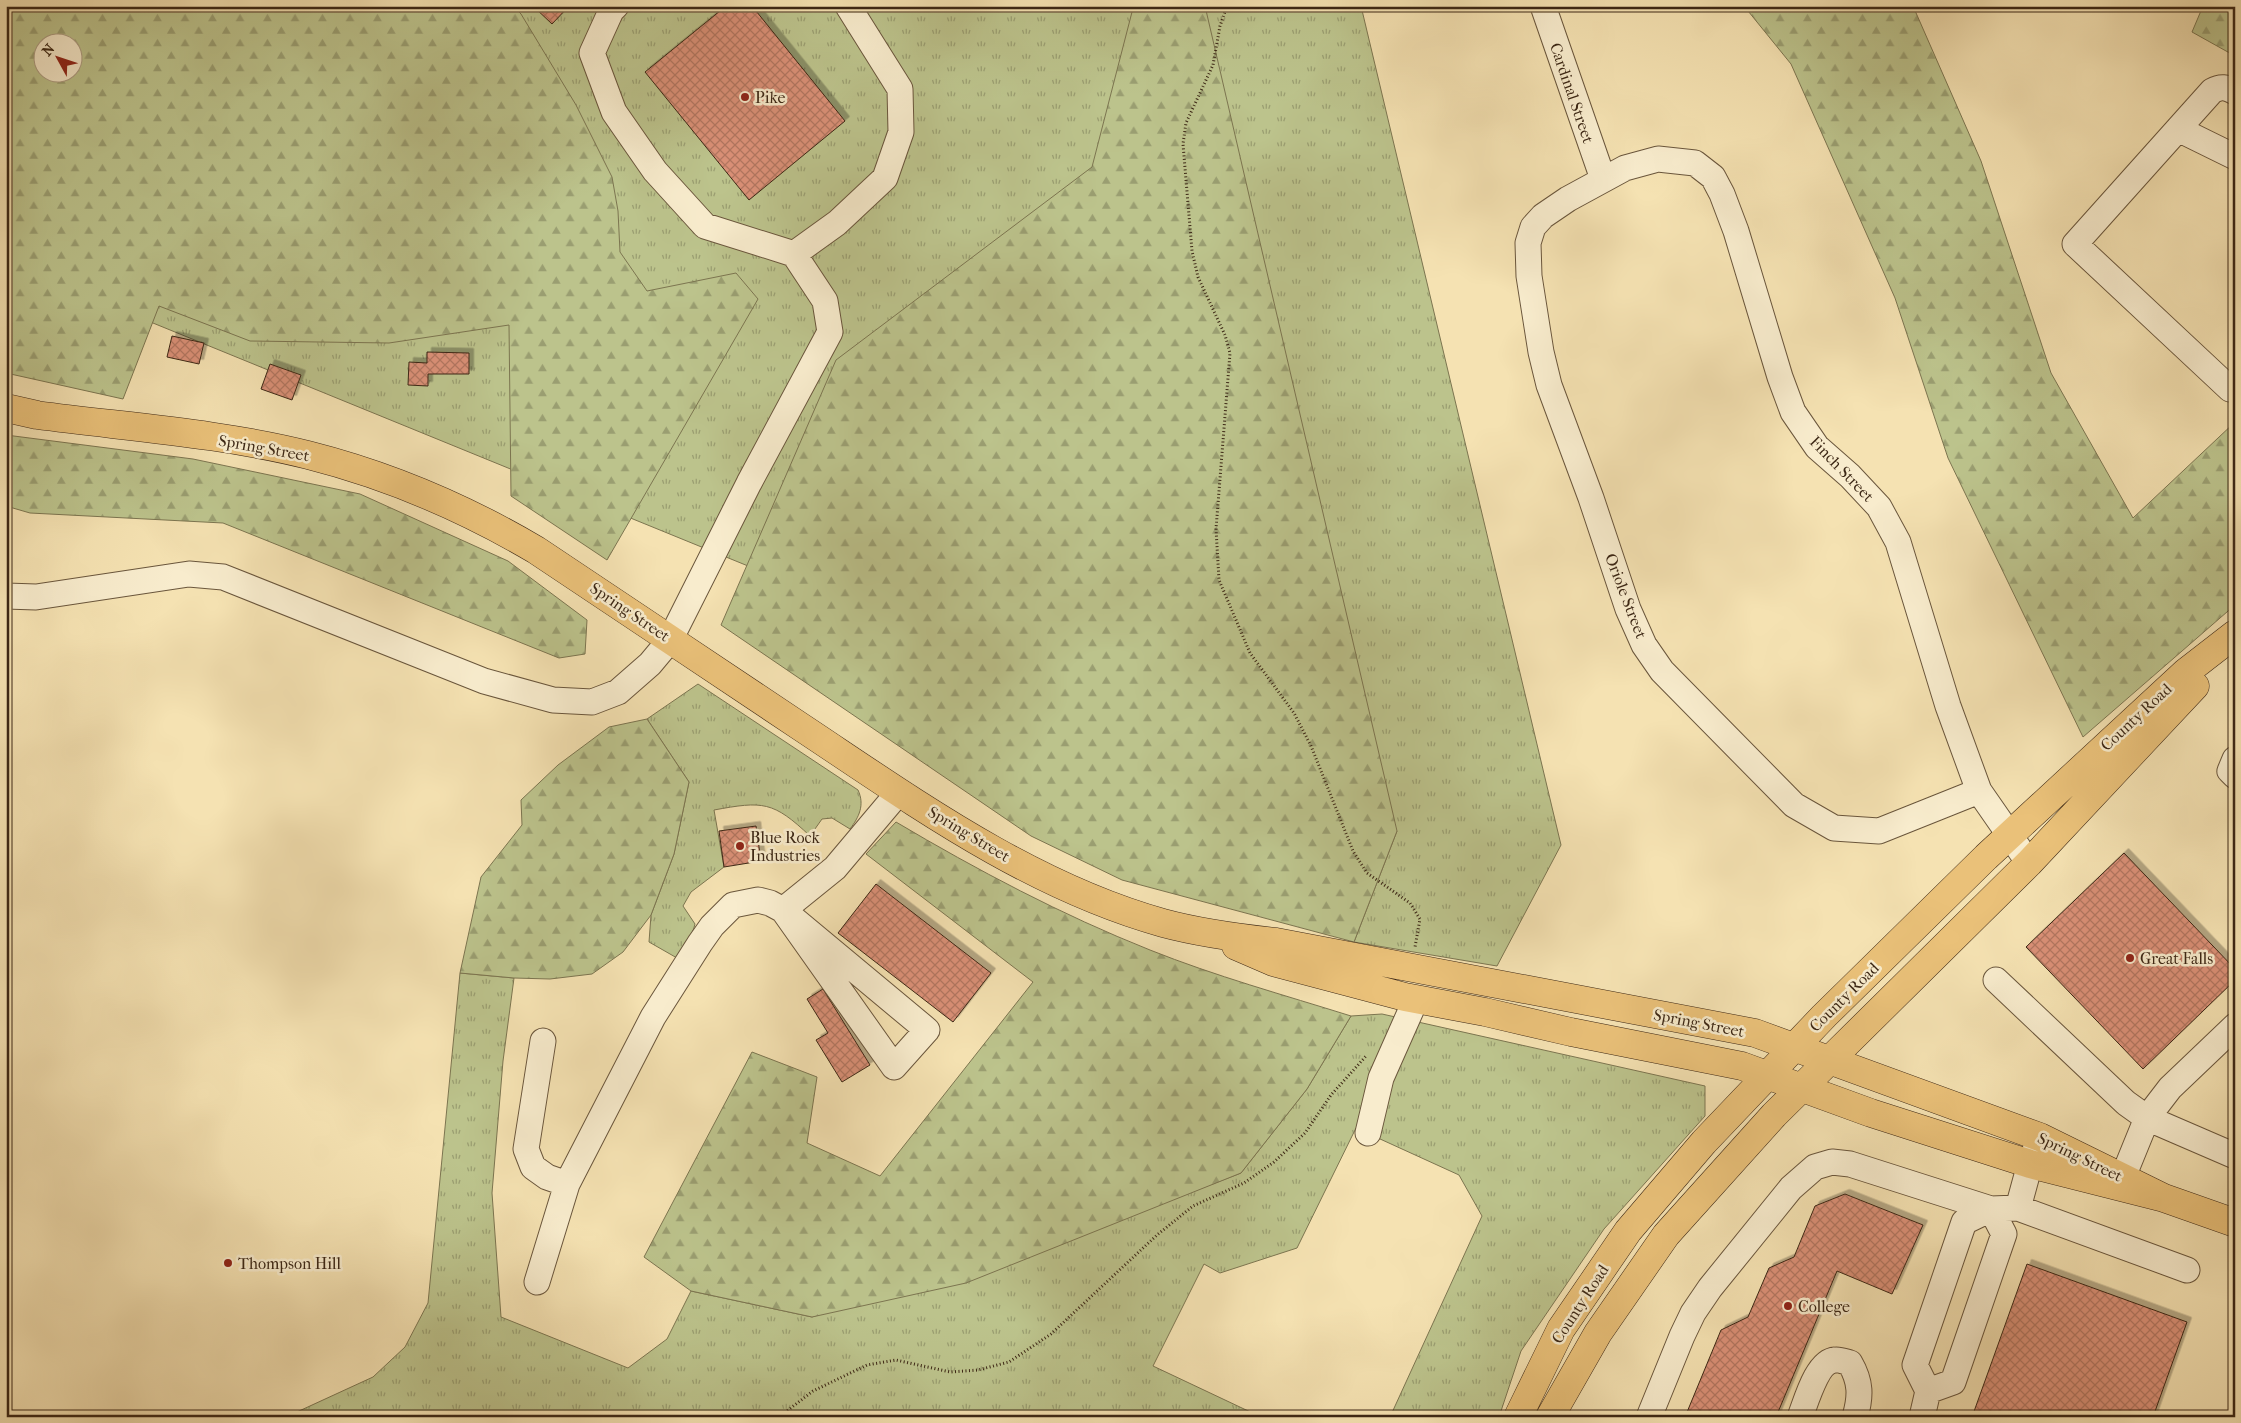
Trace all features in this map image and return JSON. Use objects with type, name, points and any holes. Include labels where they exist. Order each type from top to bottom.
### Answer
[{"type":"main road","name":"Spring Street","points":[[6,408],[37,415],[230,441],[306,455],[347,466],[447,504],[496,526],[536,550],[899,792],[971,837],[1029,869],[1088,896],[1162,922],[1208,934],[1276,942],[1754,1034],[2040,1137],[2164,1198]]},
{"type":"main road","name":"County Road","points":[[1518,1417],[1561,1329],[1628,1231],[1704,1142],[1794,1048],[2009,835],[2186,672],[2235,634]]},
{"type":"main road","name":"County Road","points":[[1550,1417],[1598,1333],[1666,1235],[1801,1087],[2029,863],[2196,684],[2235,634]]},
{"type":"main road","name":"Spring Street","points":[[1208,934],[1273,962],[1416,999],[1742,1066],[1870,1112],[2030,1164],[2164,1198],[2235,1223]]},
{"type":"street","points":[[6,596],[36,597],[189,574],[223,576],[484,681],[553,700],[592,702],[618,692],[650,664],[670,640],[749,483],[830,332],[825,302],[794,254],[705,226],[655,171],[614,112],[592,53],[611,11],[616,6]]},
{"type":"street","points":[[794,254],[837,223],[885,178],[901,132],[900,89],[848,6]]},
{"type":"street","name":"Cardinal Street","points":[[1543,6],[1603,179]]},
{"type":"street","points":[[2230,90],[2219,87],[2212,91],[2076,244],[2230,389],[2235,383]]},
{"type":"street","points":[[2178,129],[2235,158]]},
{"type":"street","name":"Finch Street","points":[[1603,179],[1625,168],[1658,159],[1695,163],[1713,177],[1722,194],[1736,231],[1780,377],[1793,412],[1817,447],[1850,476],[1878,507],[1898,542],[1942,688],[1979,792],[2029,863]]},
{"type":"street","name":"Oriole Street","points":[[1603,179],[1543,216],[1533,227],[1528,243],[1529,276],[1541,352],[1549,385],[1591,498],[1628,609],[1644,645],[1662,671],[1794,805],[1834,828],[1879,830],[1979,792]]},
{"type":"street","points":[[2235,759],[2230,771],[2235,776]]},
{"type":"street","points":[[783,910],[835,868],[899,792]]},
{"type":"street","points":[[536,1282],[567,1184],[653,1017],[712,926],[733,905],[758,900],[770,903],[783,910],[927,1030],[894,1067],[783,910]]},
{"type":"street","points":[[1996,980],[2126,1103],[2147,1118],[2235,1156]]},
{"type":"street","points":[[1368,1133],[1381,1078],[1416,999]]},
{"type":"street","points":[[2123,1177],[2147,1118],[2170,1088],[2235,1026]]},
{"type":"street","points":[[543,1041],[526,1149],[533,1167],[547,1177],[567,1184]]},
{"type":"street","points":[[2018,1208],[2030,1164],[2040,1137]]},
{"type":"street","points":[[1649,1417],[1693,1313],[1710,1288],[1791,1188],[1815,1167],[1832,1162],[1850,1164],[1991,1209],[2018,1208],[2187,1270]]},
{"type":"street","points":[[1928,1391],[1953,1382],[2004,1234],[1991,1209]]},
{"type":"street","points":[[1922,1417],[1928,1391],[1915,1365],[1964,1222],[1991,1209]]},
{"type":"street","points":[[1800,1417],[1818,1373],[1825,1363],[1835,1359],[1850,1363],[1858,1378],[1859,1400],[1855,1417]]},
{"type":"path","points":[[1227,6],[1220,26],[1213,65],[1186,123],[1183,144],[1192,251],[1198,277],[1225,335],[1230,353],[1216,529],[1219,580],[1250,653],[1294,713],[1312,746],[1353,851],[1367,873],[1410,903],[1420,918],[1411,968]]},
{"type":"path","points":[[779,1417],[813,1391],[867,1365],[896,1360],[950,1372],[978,1370],[1009,1362],[1052,1334],[1157,1234],[1192,1206],[1244,1183],[1274,1162],[1305,1133],[1331,1094],[1371,1051]]},
{"type":"green space","points":[[6,6],[1361,6],[1561,845],[1497,966],[1354,942],[1397,831],[6,263]]},
{"type":"green space","points":[[6,6],[513,6],[521,14],[576,105],[612,177],[618,211],[620,252],[647,291],[736,273],[758,299],[607,560],[511,496],[509,325],[389,343],[250,341],[159,306],[123,399],[6,373]]},
{"type":"green space","points":[[1131,6],[1205,6],[1397,831],[1354,942],[1122,880],[1031,836],[721,625],[836,360],[1092,167],[1132,12]]},
{"type":"green space","points":[[1744,6],[1913,6],[1981,161],[2051,373],[2133,518],[2235,422],[2235,605],[2083,737],[1948,458],[1895,298],[1791,64]]},
{"type":"green space","points":[[2203,6],[2235,6],[2235,56],[2192,32]]},
{"type":"green space","points":[[6,435],[193,459],[360,494],[508,561],[587,620],[585,654],[559,658],[223,523],[30,513],[6,506]]},
{"type":"green space","points":[[698,684],[858,790],[861,806],[856,820],[850,829],[832,818],[822,819],[810,836],[786,816],[766,806],[744,805],[714,810],[724,867],[691,892],[683,906],[695,924],[691,938],[677,958],[649,942],[651,915],[674,854],[689,782],[647,719]]},
{"type":"green space","points":[[647,719],[689,782],[674,854],[651,915],[623,952],[592,974],[550,979],[460,973],[481,877],[522,825],[521,800],[558,765],[609,727]]},
{"type":"green space","points":[[896,822],[1020,891],[1117,936],[1199,968],[1351,1016],[1307,1089],[1241,1173],[966,1283],[812,1317],[691,1291],[644,1257],[752,1052],[817,1077],[807,1143],[880,1176],[1033,982],[866,854]]},
{"type":"green space","points":[[460,973],[514,978],[503,1061],[492,1193],[501,1317],[628,1368],[667,1339],[691,1291],[812,1317],[1158,1205],[1241,1173],[1307,1089],[1351,1016],[1382,1014],[1705,1086],[1705,1116],[1604,1229],[1521,1351],[1499,1417],[1390,1417],[1482,1216],[1459,1175],[1356,1128],[1297,1248],[1220,1273],[1204,1264],[1153,1366],[1261,1417],[286,1417],[373,1377],[405,1347],[428,1303]]},
{"type":"building","points":[[533,6],[569,6],[552,24]]},
{"type":"building","name":"Pike","points":[[726,6],[752,6],[845,121],[749,200],[645,72]]},
{"type":"building","points":[[172,336],[204,343],[199,364],[167,357]]},
{"type":"building","points":[[427,352],[469,353],[469,374],[428,374],[428,386],[408,385],[409,362],[427,363]]},
{"type":"building","points":[[270,364],[301,375],[292,400],[261,389]]},
{"type":"building","name":"Blue Rock Industries","points":[[756,826],[761,861],[724,867],[719,831]]},
{"type":"building","name":"Great Falls","points":[[2124,853],[2235,969],[2235,980],[2143,1069],[2026,947]]},
{"type":"building","points":[[876,884],[991,973],[953,1022],[838,933]]},
{"type":"building","points":[[823,989],[870,1065],[842,1082],[816,1040],[828,1033],[807,999]]},
{"type":"building","name":"College","points":[[1845,1194],[1923,1225],[1892,1294],[1837,1271],[1776,1417],[1685,1417],[1721,1330],[1748,1317],[1769,1268],[1794,1257],[1815,1206]]},
{"type":"building","points":[[2027,1264],[2187,1322],[2153,1417],[1972,1417]]},
{"type":"place","name":"Pike","points":[[745,97]]},
{"type":"place","name":"Blue Rock Industries","points":[[740,846]]},
{"type":"place","name":"Great Falls","points":[[2130,958]]},
{"type":"place","name":"Thompson Hill","points":[[228,1263]]},
{"type":"place","name":"College","points":[[1788,1306]]}]
